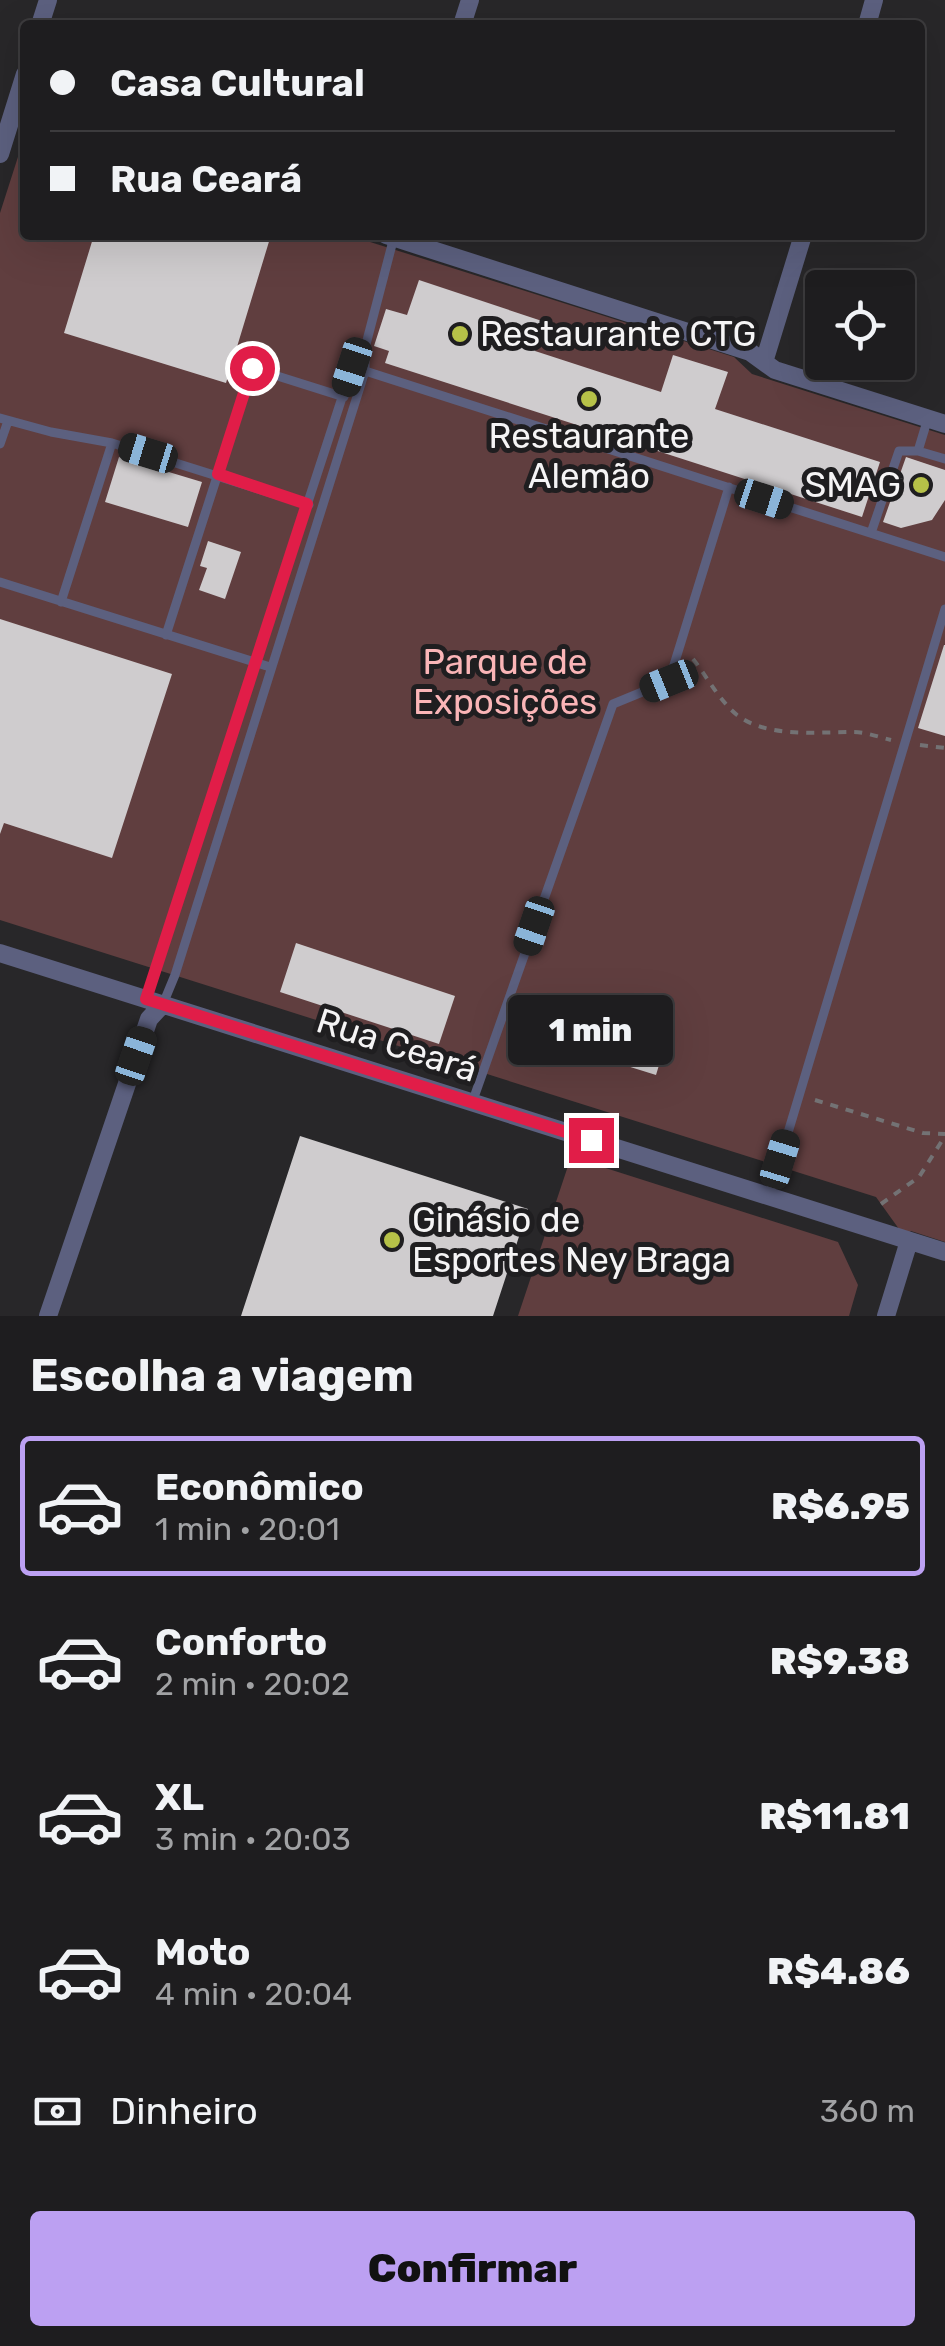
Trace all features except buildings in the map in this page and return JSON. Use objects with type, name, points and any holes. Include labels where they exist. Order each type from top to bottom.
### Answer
[{"type":"street","points":[[0,154],[18,120]]},
{"type":"street","points":[[403,240],[750,352],[775,370],[937,421]]},
{"type":"street","points":[[764,362],[801,240]]},
{"type":"street","name":"Rua Ceará","points":[[0,953],[945,1252]]},
{"type":"street","points":[[48,1316],[155,1002]]},
{"type":"street","points":[[886,1316],[909,1240]]},
{"type":"lane","points":[[155,1002],[179,962],[365,371],[365,348],[390,240]]},
{"type":"lane","points":[[155,1002],[255,662],[352,367],[365,348]]},
{"type":"lane","points":[[352,367],[945,557]]},
{"type":"lane","points":[[166,635],[252,368],[355,400]]},
{"type":"lane","points":[[0,444],[4,420],[112,442],[321,509]]},
{"type":"lane","points":[[918,451],[937,421]]},
{"type":"lane","points":[[61,602],[112,442]]},
{"type":"lane","points":[[871,533],[899,451],[918,451],[945,459]]},
{"type":"lane","points":[[472,1103],[613,704],[669,681],[729,487]]},
{"type":"lane","points":[[0,582],[270,667]]},
{"type":"lane","points":[[769,1196],[945,609]]},
{"type":"path","points":[[681,644],[711,681],[713,691],[740,717],[774,730],[854,732],[945,748]]},
{"type":"path","points":[[800,1095],[923,1133],[945,1135],[920,1176],[881,1204]]},
{"type":"green space","name":"Parque de Exposições","points":[[20,151],[20,240],[364,240],[734,357],[752,374],[945,435],[945,1242],[911,1231],[904,1236],[876,1197],[0,920],[0,213]]},
{"type":"green space","points":[[571,1157],[838,1242],[858,1285],[849,1316],[518,1316]]},
{"type":"place","name":"Restaurante CTG","points":[[460,334]]},
{"type":"place","name":"Restaurante Alemão","points":[[589,399]]},
{"type":"place","name":"SMAG","points":[[921,485]]},
{"type":"place","name":"Ginásio de Esportes Ney Braga","points":[[392,1240]]},
{"type":"route","points":[[252,368],[218,474],[307,504],[146,999],[591,1140]]}]
